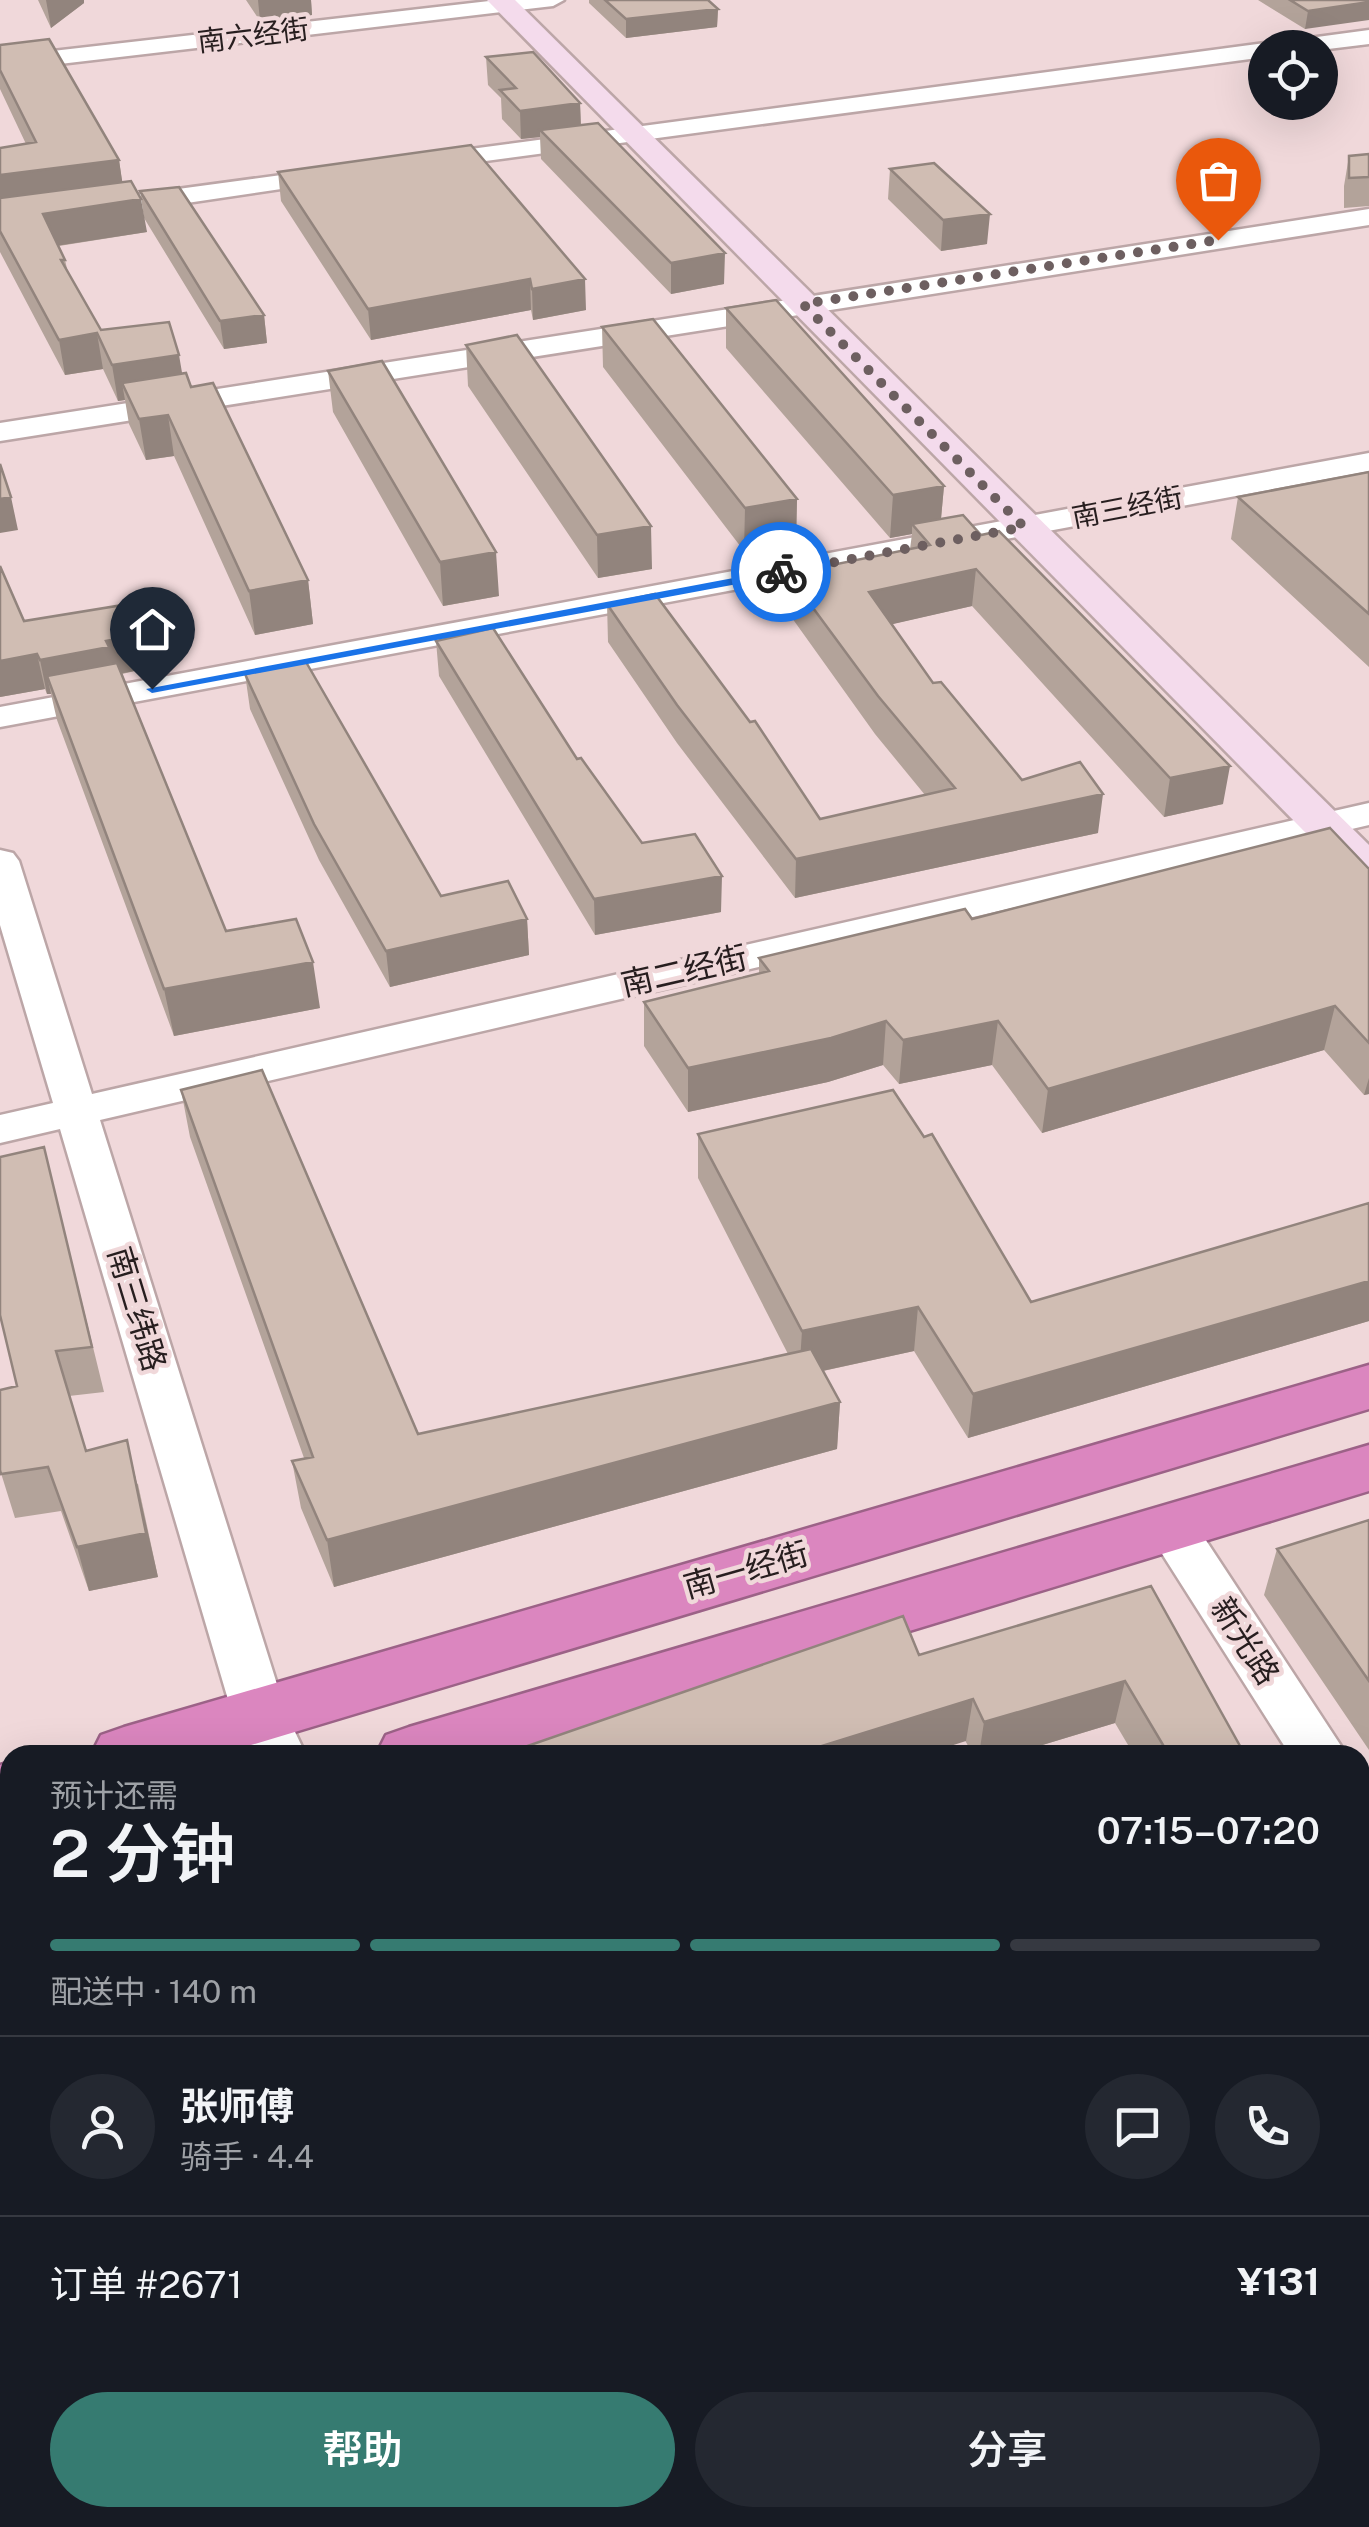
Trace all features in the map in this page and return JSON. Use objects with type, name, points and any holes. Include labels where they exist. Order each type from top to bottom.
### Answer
[{"type":"highway","name":"南一经街","points":[[194,1745],[270,1734],[1369,1387]]},
{"type":"highway","points":[[442,1745],[1369,1468]]},
{"type":"street","name":"南六经街","points":[[0,64],[553,0]]},
{"type":"street","points":[[502,3],[1369,871]]},
{"type":"street","points":[[1338,41],[1369,37]]},
{"type":"street","points":[[396,166],[1248,52]]},
{"type":"street","points":[[99,208],[356,172]]},
{"type":"street","points":[[0,432],[1369,217]]},
{"type":"street","name":"南三经街","points":[[0,717],[1369,462]]},
{"type":"street","name":"南二经街","points":[[0,1129],[1369,814]]},
{"type":"street","name":"南三纬路","points":[[0,861],[270,1734]]},
{"type":"street","name":"新光路","points":[[1170,1528],[1313,1745]]},
{"type":"building","points":[[605,0],[708,0],[718,9],[626,19]]},
{"type":"building","points":[[1290,0],[1369,0],[1369,2],[1308,11]]},
{"type":"building","points":[[49,39],[119,160],[0,175],[0,148],[36,142],[0,70],[0,45]]},
{"type":"building","points":[[533,52],[580,103],[520,111],[500,90],[516,88],[486,57]]},
{"type":"building","points":[[598,123],[725,253],[671,263],[540,130]]},
{"type":"building","points":[[471,145],[585,279],[532,289],[530,279],[368,309],[278,172]]},
{"type":"building","points":[[1369,154],[1369,177],[1349,178],[1349,156]]},
{"type":"building","points":[[934,163],[990,214],[943,220],[890,169]]},
{"type":"building","points":[[131,181],[141,199],[43,214],[65,260],[61,260],[101,330],[169,322],[179,355],[112,365],[97,333],[59,340],[0,231],[0,198]]},
{"type":"building","points":[[179,187],[264,315],[220,321],[140,191]]},
{"type":"building","points":[[776,300],[944,486],[893,495],[726,308]]},
{"type":"building","points":[[653,319],[797,499],[745,508],[602,327]]},
{"type":"building","points":[[517,335],[651,526],[597,535],[466,345]]},
{"type":"building","points":[[382,361],[496,552],[440,562],[328,371]]},
{"type":"building","points":[[186,373],[191,387],[213,383],[308,580],[249,591],[168,415],[139,419],[122,383]]},
{"type":"building","points":[[0,464],[11,497],[0,499]]},
{"type":"building","points":[[1369,472],[1369,614],[1238,497]]},
{"type":"building","points":[[963,515],[981,535],[999,531],[1230,766],[1170,778],[976,569],[869,592],[933,683],[941,682],[1022,780],[1080,762],[1103,794],[796,859],[677,705],[607,604],[655,594],[750,722],[755,721],[820,819],[955,788],[878,696],[788,574],[930,545],[912,524]]},
{"type":"building","points":[[0,566],[24,621],[123,605],[138,635],[106,641],[109,647],[40,660],[37,654],[0,661]]},
{"type":"building","points":[[493,628],[577,759],[581,758],[642,843],[695,834],[722,876],[594,899],[436,641]]},
{"type":"building","points":[[306,662],[441,896],[508,881],[527,919],[386,951],[314,824],[245,674]]},
{"type":"building","points":[[117,663],[226,931],[296,919],[313,962],[164,989],[47,676]]},
{"type":"building","points":[[1330,828],[1369,869],[1369,1043],[1335,1006],[1048,1089],[998,1021],[903,1040],[886,1021],[831,1038],[688,1068],[644,1002],[769,971],[759,958],[965,909],[972,919]]},
{"type":"building","points":[[262,1070],[418,1434],[811,1349],[840,1402],[327,1540],[292,1461],[313,1457],[181,1090]]},
{"type":"building","points":[[893,1090],[924,1137],[932,1134],[1031,1302],[1369,1203],[1369,1281],[973,1394],[918,1307],[802,1331],[698,1134]]},
{"type":"building","points":[[44,1147],[92,1347],[56,1351],[86,1451],[127,1440],[146,1533],[77,1547],[48,1467],[1,1474],[0,1470],[0,1390],[17,1386],[0,1315],[0,1157]]},
{"type":"building","points":[[1369,1520],[1369,1681],[1277,1549]]},
{"type":"building","points":[[1151,1586],[1239,1745],[1163,1745],[1125,1681],[984,1722],[973,1699],[825,1745],[530,1745],[903,1616],[919,1655]]},
{"type":"way so far","points":[[781,572],[1024,527],[803,304],[1218,240]]},
{"type":"route","points":[[152,689],[781,572]]}]
